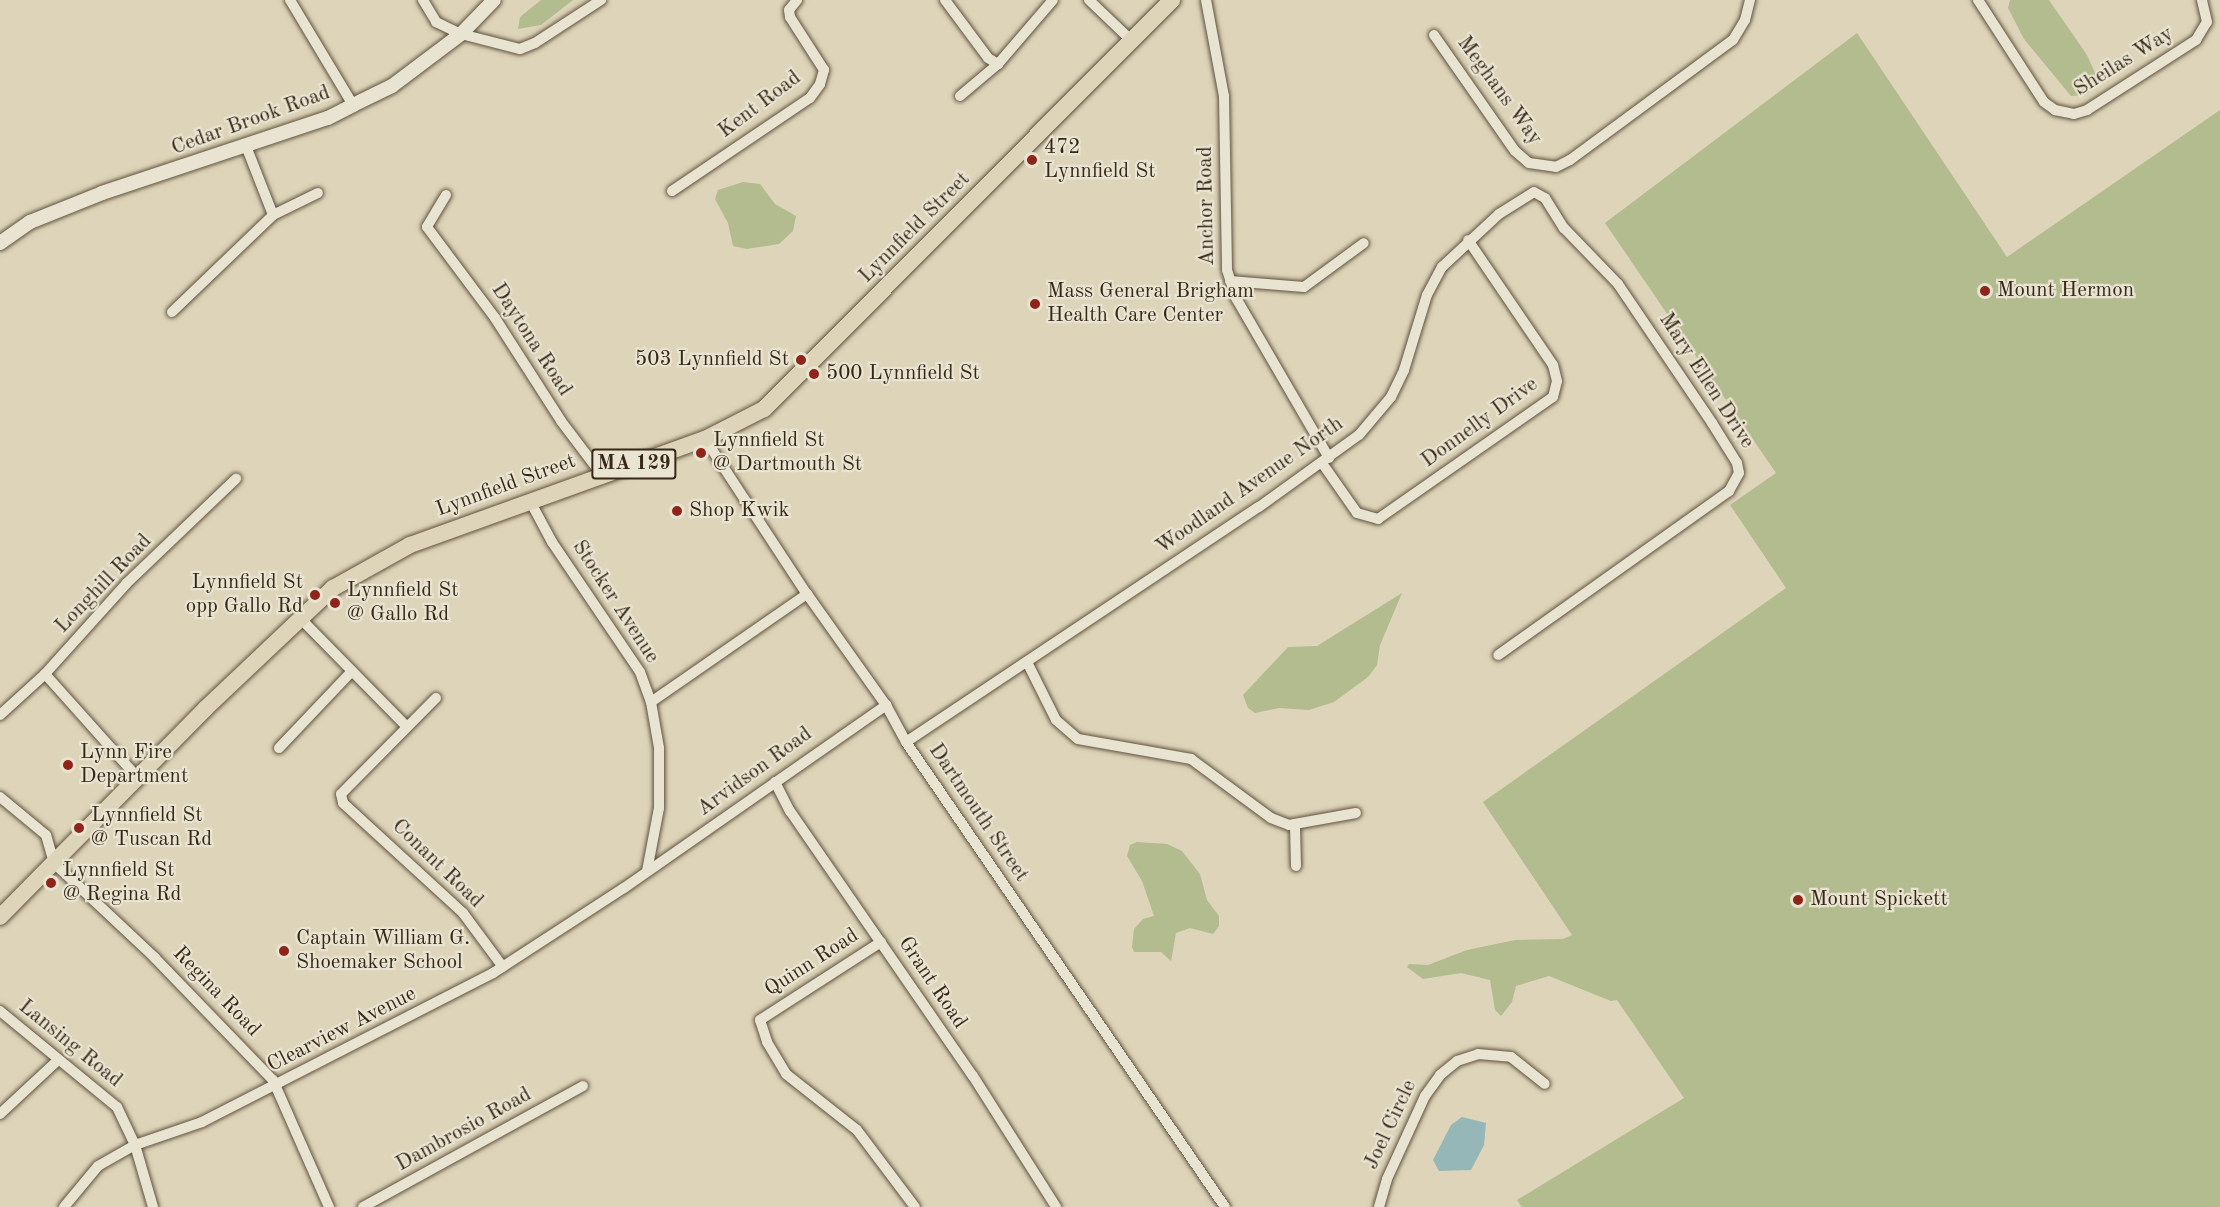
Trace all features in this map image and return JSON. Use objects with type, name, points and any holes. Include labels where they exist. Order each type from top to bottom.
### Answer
[{"type":"main road","name":"Lynnfield Street","points":[[0,917],[138,778],[333,588],[372,564],[530,501],[705,439],[737,425],[783,393],[1133,42],[1172,0]]},
{"type":"street","points":[[290,0],[353,105]]},
{"type":"street","points":[[423,0],[436,22],[460,34],[520,49],[535,43],[601,0]]},
{"type":"street","name":"Cedar Brook Road","points":[[0,243],[30,222],[246,146],[353,105],[392,86],[460,34],[494,0]]},
{"type":"street","name":"Kent Road","points":[[672,191],[810,98],[820,84],[824,70],[790,17],[789,10],[797,0]]},
{"type":"street","points":[[945,0],[988,58],[998,64]]},
{"type":"street","points":[[960,96],[998,64],[1053,0]]},
{"type":"street","points":[[1089,0],[1133,42]]},
{"type":"street","name":"Anchor Road","points":[[1206,0],[1224,96],[1224,256],[1230,281],[1236,298],[1326,460]]},
{"type":"street","name":"Meghans Way","points":[[1434,35],[1508,144],[1535,165],[1556,167],[1570,160],[1724,47],[1741,29],[1750,0]]},
{"type":"street","name":"Sheilas Way","points":[[1978,0],[2044,102],[2055,111],[2074,114],[2105,99],[2196,40],[2207,22],[2202,0]]},
{"type":"street","points":[[246,146],[273,215]]},
{"type":"street","name":"Woodland Avenue North","points":[[906,742],[1326,460],[1370,424],[1390,397],[1404,370],[1427,294],[1442,267],[1468,240],[1525,195],[1534,192]]},
{"type":"street","name":"Mary Ellen Drive","points":[[1498,654],[1730,491],[1739,473],[1737,463],[1718,433],[1618,284],[1564,228],[1545,198],[1534,192]]},
{"type":"street","points":[[172,312],[273,215],[318,193]]},
{"type":"street","name":"Daytona Road","points":[[446,195],[427,227],[495,318],[561,421],[602,476]]},
{"type":"street","name":"Donnelly Drive","points":[[1326,460],[1357,513],[1378,519],[1553,397],[1557,387],[1556,370],[1468,240]]},
{"type":"street","points":[[1230,281],[1304,287],[1364,243]]},
{"type":"street","name":"Dartmouth Street","points":[[705,439],[807,594],[886,705],[906,742],[1225,1207]]},
{"type":"street","name":"Longhill Road","points":[[0,716],[45,674],[127,584],[236,479]]},
{"type":"street","name":"Stocker Avenue","points":[[530,501],[552,542],[640,672],[651,702],[659,748],[659,808],[647,871]]},
{"type":"street","points":[[651,702],[807,594]]},
{"type":"street","points":[[300,618],[406,726],[436,698]]},
{"type":"street","points":[[1027,662],[1056,720],[1078,739],[1191,759],[1271,818],[1295,826],[1356,813]]},
{"type":"street","points":[[279,748],[351,672]]},
{"type":"street","points":[[45,674],[138,778]]},
{"type":"street","name":"Arvidson Road","points":[[647,871],[886,705]]},
{"type":"street","name":"Conant Road","points":[[406,726],[341,794],[343,802],[463,913],[503,967]]},
{"type":"street","name":"Grant Road","points":[[775,783],[790,811],[881,942],[1056,1207]]},
{"type":"street","points":[[0,797],[46,835],[54,863]]},
{"type":"street","points":[[1295,826],[1296,866]]},
{"type":"street","name":"Regina Road","points":[[54,863],[156,958],[275,1085],[329,1207]]},
{"type":"street","name":"Clearview Avenue","points":[[64,1207],[98,1166],[135,1145],[202,1122],[503,967],[647,871]]},
{"type":"street","name":"Quinn Road","points":[[881,942],[760,1020],[767,1042],[786,1074],[857,1130],[915,1207]]},
{"type":"street","name":"Lansing Road","points":[[0,1011],[57,1061],[117,1107],[135,1145],[153,1207]]},
{"type":"street","name":"Joel Circle","points":[[1379,1207],[1387,1179],[1425,1096],[1434,1081],[1457,1061],[1478,1054],[1511,1056],[1545,1084]]},
{"type":"street","points":[[0,1114],[57,1061]]},
{"type":"street","name":"Dambrosio Road","points":[[363,1207],[583,1086]]},
{"type":"green space","points":[[541,0],[573,0],[541,25],[518,29],[520,17]]},
{"type":"green space","points":[[2010,0],[2049,0],[2087,55],[2100,84],[2085,95],[2071,96],[2024,39],[2008,8]]},
{"type":"green space","points":[[1857,33],[2007,257],[2220,110],[2220,1207],[1522,1207],[1517,1200],[1684,1098],[1617,1000],[1611,1001],[1549,976],[1516,986],[1512,1002],[1501,1016],[1495,1010],[1490,980],[1461,973],[1423,979],[1407,967],[1409,964],[1428,965],[1467,950],[1515,940],[1563,939],[1572,935],[1483,802],[1786,588],[1730,505],[1776,473],[1605,223]]},
{"type":"green space","points":[[743,182],[760,184],[775,204],[796,216],[793,231],[779,244],[747,249],[733,246],[728,223],[715,199],[718,190]]},
{"type":"green space","points":[[1402,593],[1380,645],[1377,665],[1368,677],[1334,702],[1309,710],[1279,708],[1255,713],[1248,708],[1243,695],[1288,647],[1317,646]]},
{"type":"green space","points":[[1137,842],[1167,844],[1182,851],[1200,874],[1207,900],[1219,916],[1219,926],[1213,934],[1190,928],[1176,933],[1171,961],[1161,952],[1134,952],[1132,947],[1134,929],[1143,919],[1154,916],[1142,881],[1127,856],[1130,845]]},
{"type":"water","points":[[1462,1117],[1486,1123],[1484,1145],[1471,1170],[1439,1171],[1433,1160],[1451,1125]]},
{"type":"place","name":"472 Lynnfield St","points":[[1032,160]]},
{"type":"place","name":"Mount Hermon","points":[[1985,291]]},
{"type":"place","name":"Mass General Brigham Health Care Center","points":[[1035,304]]},
{"type":"place","name":"503 Lynnfield St","points":[[801,360]]},
{"type":"place","name":"500 Lynnfield St","points":[[814,374]]},
{"type":"place","name":"Lynnfield St @ Dartmouth St","points":[[701,453]]},
{"type":"place","name":"Shop Kwik","points":[[677,511]]},
{"type":"place","name":"Lynnfield St opp Gallo Rd","points":[[315,595]]},
{"type":"place","name":"Lynnfield St @ Gallo Rd","points":[[335,603]]},
{"type":"place","name":"Lynn Fire Department","points":[[68,765]]},
{"type":"place","name":"Lynnfield St @ Tuscan Rd","points":[[79,828]]},
{"type":"place","name":"Lynnfield St @ Regina Rd","points":[[51,883]]},
{"type":"place","name":"Mount Spickett","points":[[1798,900]]},
{"type":"place","name":"Captain William G. Shoemaker School","points":[[284,951]]}]
